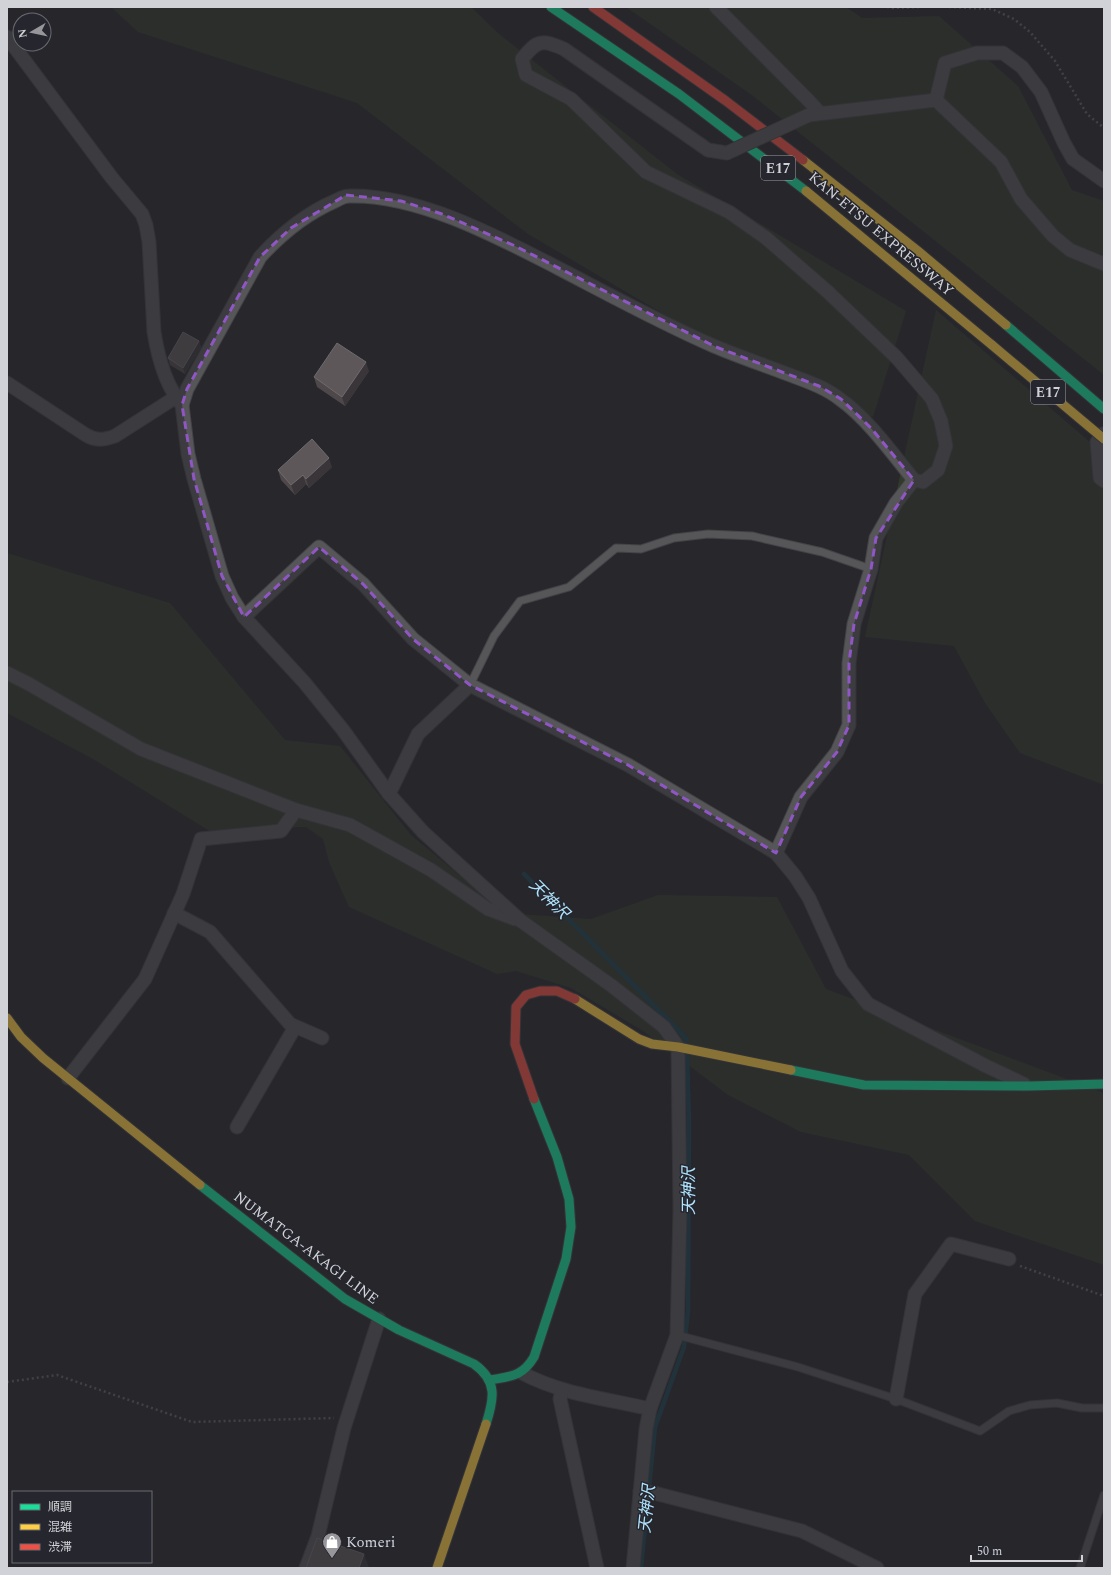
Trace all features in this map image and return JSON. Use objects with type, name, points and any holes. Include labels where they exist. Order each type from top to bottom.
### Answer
[{"type":"main road","name":"KAN-ETSU EXPRESSWAY","points":[[551,7],[632,61],[743,142],[828,207],[1104,439]]},
{"type":"main road","name":"KAN-ETSU EXPRESSWAY","points":[[593,7],[733,105],[823,174],[1015,333],[1104,409]]},
{"type":"main road","points":[[436,1568],[490,1411],[492,1396],[490,1380],[522,1373],[529,1367],[534,1357],[566,1259],[571,1227],[570,1199],[557,1157],[539,1114],[515,1044],[516,1007],[526,995],[540,991],[557,991],[573,998],[639,1039],[652,1044],[678,1047],[864,1085],[1030,1086],[1104,1084]]},
{"type":"main road","name":"NUMATGA-AKAGI LINE","points":[[9,1025],[43,1058],[202,1187],[345,1298],[399,1330],[474,1364],[484,1371],[490,1380]]},
{"type":"street","points":[[716,7],[810,102],[815,114]]},
{"type":"street","points":[[7,36],[112,178],[142,214],[146,225],[149,242],[155,338],[164,372],[179,401],[194,479],[222,576],[232,598],[244,617],[304,682],[344,730],[389,794],[423,832],[521,921],[612,986],[664,1027],[678,1047],[680,1211],[677,1335],[650,1409],[646,1429],[646,1492],[632,1568]]},
{"type":"street","points":[[7,383],[86,435],[98,440],[115,436],[179,401],[260,258],[274,242],[308,215],[346,195],[384,198],[401,201],[456,220],[513,245],[666,324],[716,347],[819,386],[841,399],[871,428],[914,480],[924,482],[938,470],[946,446],[941,421],[932,399],[897,358],[828,292],[766,238],[729,212],[646,172],[571,98],[526,75],[522,59],[532,46],[547,42],[564,49],[708,150],[727,153],[815,114],[936,100]]},
{"type":"street","points":[[936,100],[945,63],[977,53],[1003,53],[1022,67],[1041,92],[1064,143],[1073,159],[1104,181]]},
{"type":"street","points":[[936,100],[1001,162],[1021,199],[1053,236],[1070,250],[1104,264]]},
{"type":"street","points":[[1104,433],[1096,442],[1100,478],[1104,481]]},
{"type":"street","points":[[776,853],[801,797],[838,752],[849,725],[848,663],[853,632],[871,569],[876,538],[896,504],[914,480]]},
{"type":"street","points":[[244,617],[319,547],[363,584],[413,639],[470,685],[628,765],[776,853],[795,876],[809,898],[842,971],[868,1004],[986,1066],[1030,1086]]},
{"type":"street","points":[[7,673],[29,684],[141,749],[296,810],[350,825],[431,870],[488,909],[521,921]]},
{"type":"street","points":[[389,794],[418,734],[470,685]]},
{"type":"street","points":[[68,1078],[145,979],[183,894],[201,839],[281,831],[296,810]]},
{"type":"street","points":[[174,913],[210,932],[290,1024],[322,1038]]},
{"type":"street","points":[[237,1126],[295,1027]]},
{"type":"street","points":[[896,1399],[915,1294],[951,1244],[1014,1262]]},
{"type":"street","points":[[306,1568],[318,1536],[347,1418],[379,1319]]},
{"type":"street","points":[[522,1373],[534,1380],[562,1390],[650,1409]]},
{"type":"street","points":[[562,1390],[560,1399],[598,1568]]},
{"type":"street","points":[[646,1492],[802,1531],[877,1568]]},
{"type":"lane","points":[[470,685],[494,636],[520,601],[569,587],[616,548],[641,549],[674,538],[708,534],[752,536],[822,552],[871,569]]},
{"type":"lane","points":[[677,1335],[798,1367],[896,1399],[980,1431],[1009,1411],[1030,1405],[1057,1403],[1082,1408],[1104,1408]]},
{"type":"lane","points":[[1080,1568],[1104,1495]]},
{"type":"path","points":[[886,7],[922,7]]},
{"type":"path","points":[[949,7],[992,9],[1014,19],[1030,32],[1055,62],[1087,114],[1104,128]]},
{"type":"path","points":[[1014,1262],[1104,1296]]},
{"type":"path","points":[[7,1382],[57,1375],[192,1422],[347,1418]]},
{"type":"highlighted area","points":[[346,195],[401,201],[442,214],[513,245],[716,347],[819,386],[841,399],[871,428],[914,480],[876,538],[871,569],[854,624],[849,663],[849,725],[837,752],[801,797],[776,853],[628,765],[470,685],[413,639],[363,584],[319,547],[244,617],[222,576],[194,479],[182,405],[187,389],[260,257],[291,228]]},
{"type":"green space","points":[[111,7],[471,7],[498,33],[677,174],[906,311],[873,417],[716,345],[528,234],[357,103],[138,32]]},
{"type":"green space","points":[[626,7],[846,7],[862,18],[939,16],[1018,86],[1072,190],[1104,201],[1104,375],[753,96]]},
{"type":"green space","points":[[936,310],[1104,454],[1104,785],[1020,753],[985,703],[954,646],[865,637]]},
{"type":"green space","points":[[7,553],[170,603],[285,740],[340,746],[411,835],[505,913],[591,919],[658,895],[777,897],[826,989],[1104,1093],[1104,1265],[975,1221],[909,1155],[801,1132],[728,1095],[643,1031],[571,988],[516,971],[497,974],[349,907],[329,862],[323,839],[306,827],[262,828],[221,838],[93,759],[7,713]]},
{"type":"building","points":[[183,332],[199,341],[183,368],[168,358]]},
{"type":"building","points":[[337,343],[366,362],[342,397],[314,377]]},
{"type":"building","points":[[312,439],[329,458],[306,479],[303,475],[291,485],[278,470]]},
{"type":"building","points":[[317,1538],[364,1554],[359,1568],[306,1568]]},
{"type":"waterway","name":"天神沢","points":[[524,874],[686,1038],[686,1044]]},
{"type":"waterway","name":"天神沢","points":[[641,1568],[655,1427],[684,1347],[688,1311],[689,1123],[687,1053]]},
{"type":"traffic: fast","points":[[551,7],[679,94],[806,191]]},
{"type":"traffic: fast","points":[[1006,325],[1104,409]]},
{"type":"traffic: fast","points":[[791,1070],[864,1085],[1030,1086],[1104,1084]]},
{"type":"traffic: fast","points":[[490,1380],[510,1376],[520,1372],[530,1364],[534,1357],[566,1259],[571,1227],[569,1199],[557,1157],[534,1099]]},
{"type":"traffic: fast","points":[[200,1185],[345,1299],[399,1330],[474,1364],[482,1370],[487,1377],[492,1391],[491,1406],[486,1424]]},
{"type":"traffic: slow","points":[[803,160],[918,251],[1006,325]]},
{"type":"traffic: slow","points":[[806,191],[992,345]]},
{"type":"traffic: slow","points":[[992,345],[1104,439]]},
{"type":"traffic: slow","points":[[575,999],[639,1039],[652,1044],[678,1047],[791,1070]]},
{"type":"traffic: slow","points":[[7,1018],[21,1037],[43,1058],[200,1185]]},
{"type":"traffic: slow","points":[[437,1568],[486,1424]]},
{"type":"traffic: jam","points":[[593,7],[726,101],[803,160]]},
{"type":"traffic: jam","points":[[534,1099],[515,1044],[516,1007],[526,995],[540,991],[557,991],[575,999]]},
{"type":"place","name":"Komeri","points":[[332,1559]]}]
